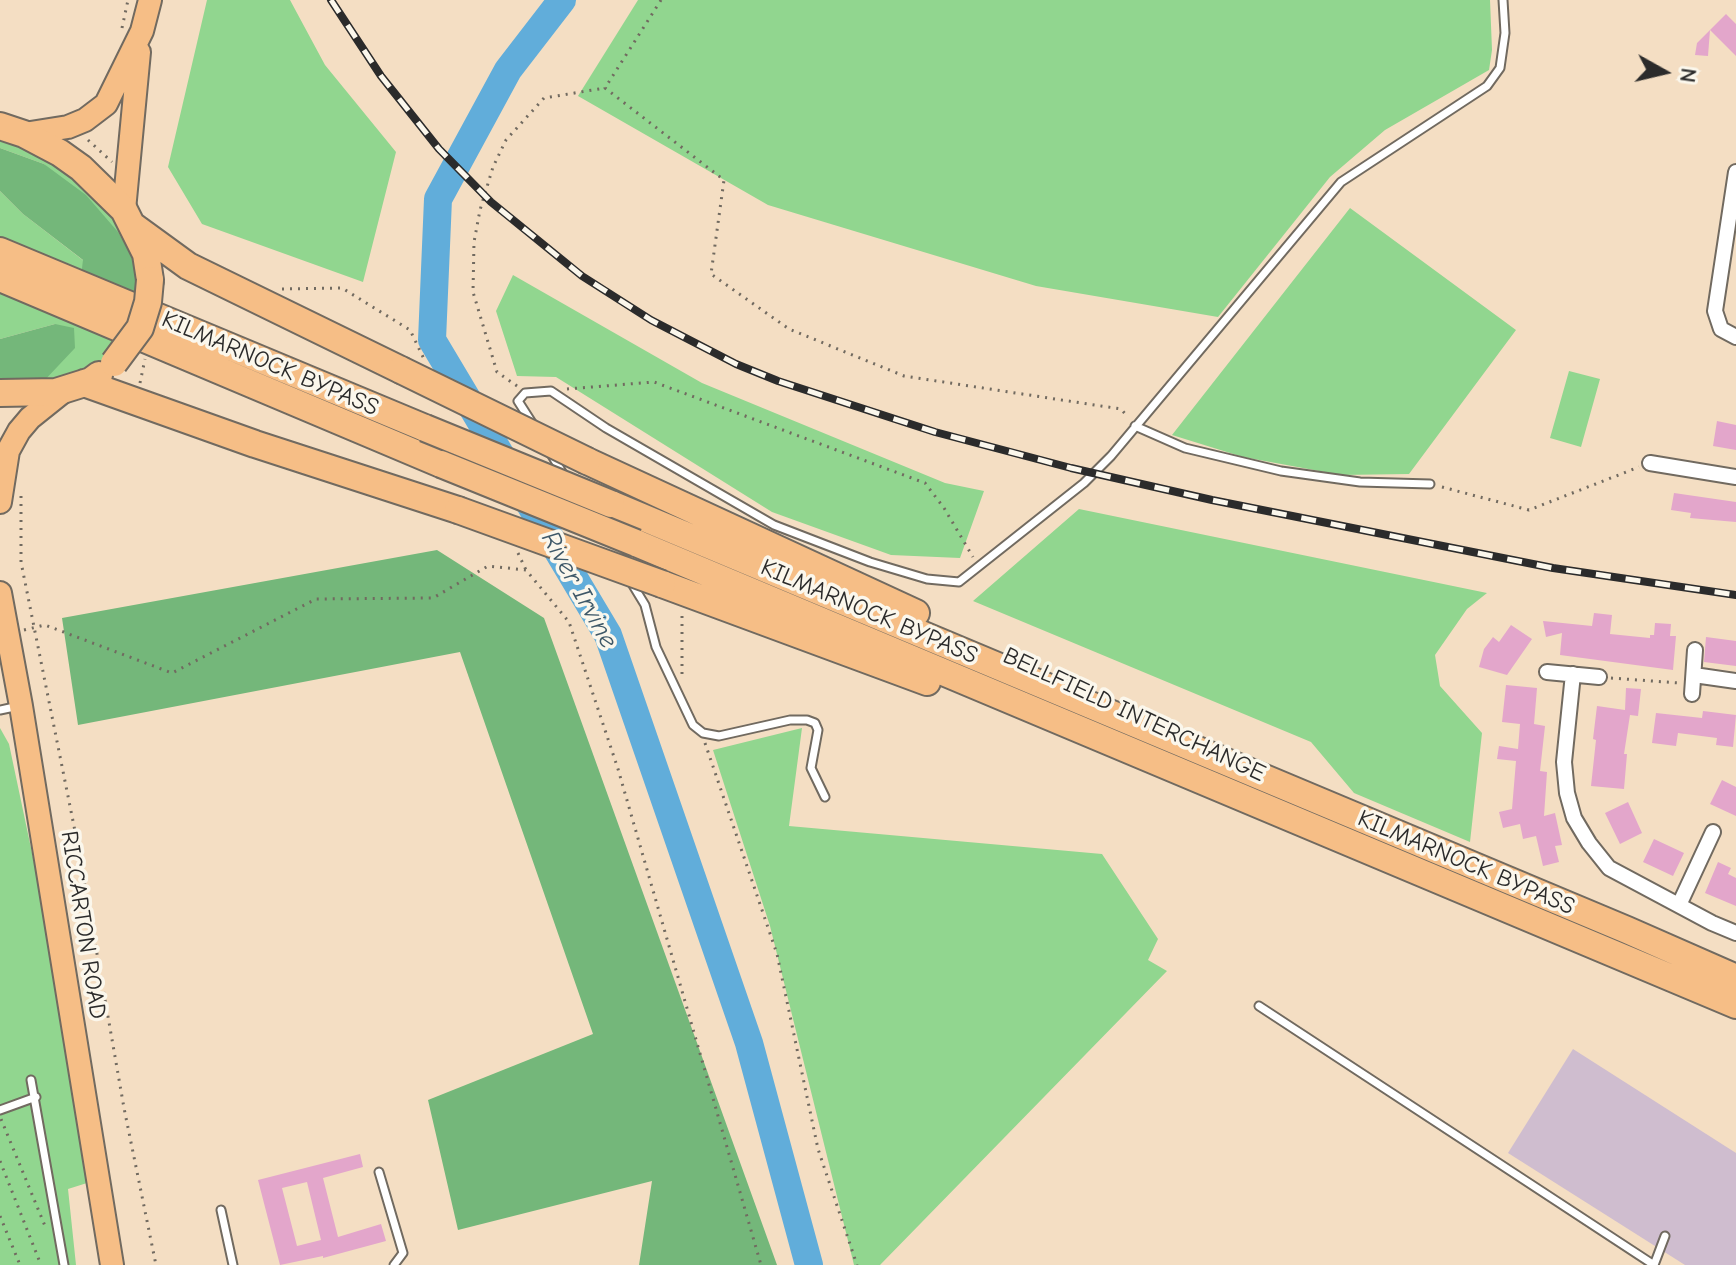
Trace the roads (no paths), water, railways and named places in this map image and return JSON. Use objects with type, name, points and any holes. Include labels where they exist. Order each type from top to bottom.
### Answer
[{"type":"highway","name":"BELLFIELD INTERCHANGE","points":[[12,130],[60,153],[81,168],[128,218],[188,266],[754,540],[1054,675],[1292,804]]},
{"type":"highway","points":[[0,393],[31,394],[75,386],[114,363],[140,328],[148,302],[150,280],[146,254],[128,218]]},
{"type":"highway","name":"KILMARNOCK BYPASS","points":[[0,251],[425,428],[599,507],[1292,804],[1736,1005]]},
{"type":"highway","name":"KILMARNOCK BYPASS","points":[[0,278],[441,464],[624,546],[1736,978]]},
{"type":"highway","points":[[75,386],[137,401],[255,444],[458,510],[1292,804]]},
{"type":"main road","points":[[128,218],[142,31],[150,0]]},
{"type":"main road","points":[[12,130],[68,127],[97,113],[117,84],[142,31]]},
{"type":"main road","points":[[0,502],[8,451],[19,431],[30,418],[75,386]]},
{"type":"main road","name":"RICCARTON ROAD","points":[[0,593],[7,633],[10,708],[112,1265]]},
{"type":"street","points":[[1736,172],[1715,311],[1721,329],[1736,337]]},
{"type":"street","points":[[1650,463],[1736,477]]},
{"type":"street","points":[[1695,650],[1693,685],[1736,681]]},
{"type":"street","points":[[1547,672],[1599,677]]},
{"type":"street","points":[[1573,674],[1564,762],[1567,793],[1574,818],[1589,843],[1609,868],[1736,933]]},
{"type":"street","points":[[1679,905],[1713,832]]},
{"type":"lane","points":[[577,496],[518,401],[525,393],[551,391],[606,428],[774,525],[870,562],[927,579],[959,582],[1084,483],[1341,182],[1487,86],[1500,68],[1505,33],[1503,0]]},
{"type":"lane","points":[[1135,426],[1185,448],[1281,471],[1360,482],[1430,484]]},
{"type":"lane","points":[[599,507],[603,537]]},
{"type":"lane","points":[[624,546],[656,647],[693,725],[701,731],[719,736],[790,720],[815,723],[818,730],[811,768],[825,797]]},
{"type":"lane","points":[[1259,1006],[1654,1265],[1665,1236]]},
{"type":"lane","points":[[31,1080],[64,1265]]},
{"type":"lane","points":[[0,1110],[36,1097]]},
{"type":"lane","points":[[379,1172],[403,1253],[394,1265]]},
{"type":"lane","points":[[221,1210],[233,1265]]},
{"type":"waterway","name":"River Irvine","points":[[562,0],[508,70],[438,199],[432,340],[608,635],[749,1043],[809,1265]]},
{"type":"railway","points":[[331,0],[381,76],[439,149],[491,202],[582,276],[651,320],[736,364],[778,381],[935,432],[1071,468],[1212,500],[1553,568],[1736,595]]}]
